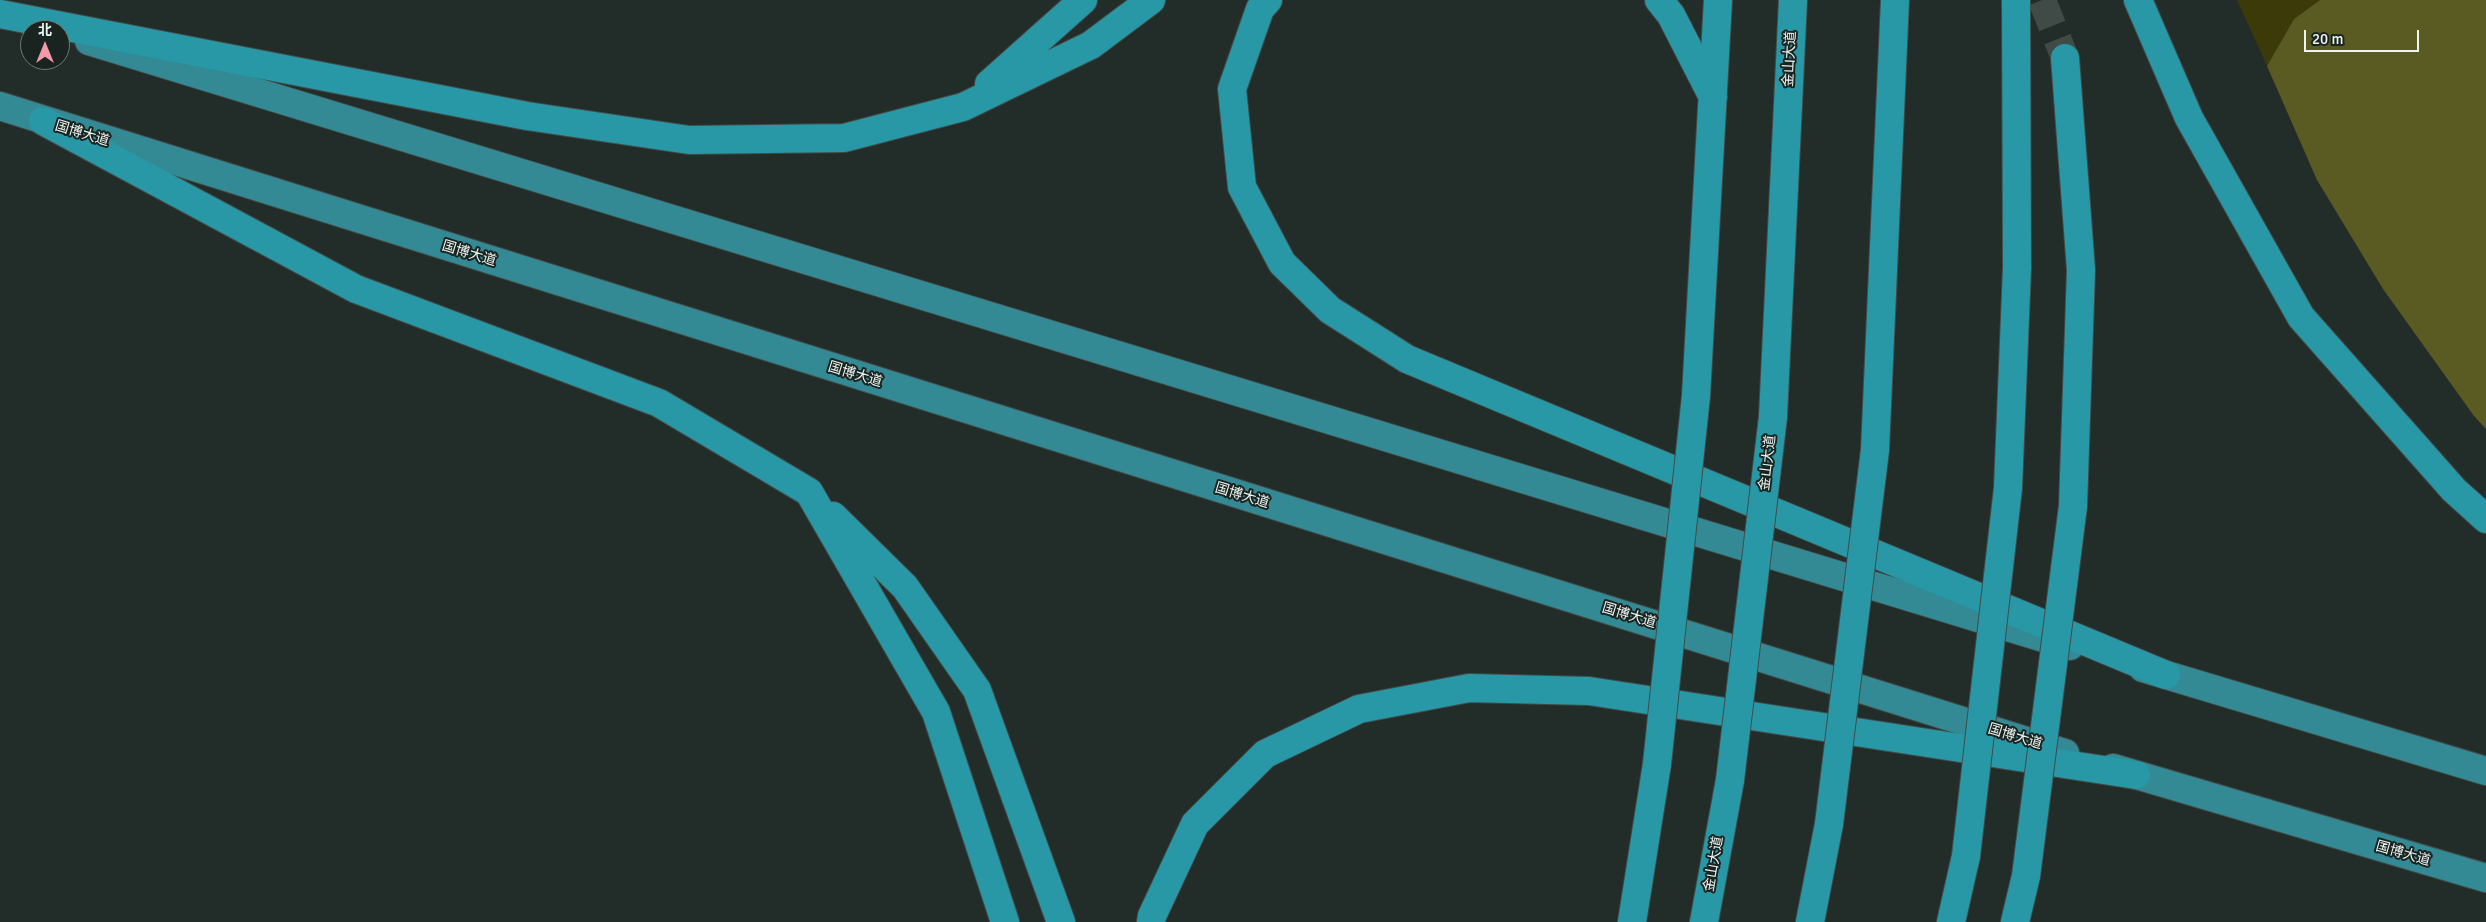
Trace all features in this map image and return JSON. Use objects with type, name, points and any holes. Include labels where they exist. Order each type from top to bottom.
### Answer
[{"type":"highway","points":[[963,107],[1083,0]]},
{"type":"highway","points":[[0,14],[527,116],[689,140],[844,138],[963,107],[1091,45],[1151,0]]},
{"type":"highway","points":[[1268,0],[1260,9],[1232,89],[1242,186],[1282,263],[1330,310],[1407,359],[2166,675]]},
{"type":"highway","points":[[1659,0],[1671,15],[1714,100]]},
{"type":"highway","points":[[1632,922],[1657,764],[1696,396],[1714,100],[1718,0]]},
{"type":"highway","name":"金山大道","points":[[1704,922],[1730,780],[1773,417],[1793,0]]},
{"type":"highway","points":[[1810,922],[1829,824],[1875,450],[1895,0]]},
{"type":"highway","points":[[1951,922],[1966,856],[2008,488],[2016,268],[2016,0]]},
{"type":"highway","points":[[2138,0],[2189,118],[2300,317],[2454,490],[2486,519]]},
{"type":"highway","points":[[2015,922],[2026,876],[2073,506],[2081,270],[2065,58]]},
{"type":"highway","points":[[43,122],[356,289],[659,404],[809,492],[905,586],[977,690],[1061,922]]},
{"type":"highway","points":[[809,492],[936,712],[1005,922]]},
{"type":"highway","points":[[1151,922],[1194,824],[1265,754],[1359,709],[1468,688],[1589,691],[2136,775]]},
{"type":"main road","points":[[0,14],[20,20]]},
{"type":"main road","points":[[70,35],[2486,772]]},
{"type":"main road","name":"国博大道","points":[[0,106],[43,122],[2136,775],[2486,878]]},
{"type":"shaded area","points":[[2237,0],[2320,0],[2294,19],[2267,66]]},
{"type":"shaded area","points":[[2320,0],[2486,0],[2486,429],[2474,416],[2383,289],[2317,180],[2267,66],[2294,19]]},
{"type":"tunnel","points":[[2042,0],[2065,58]]}]
